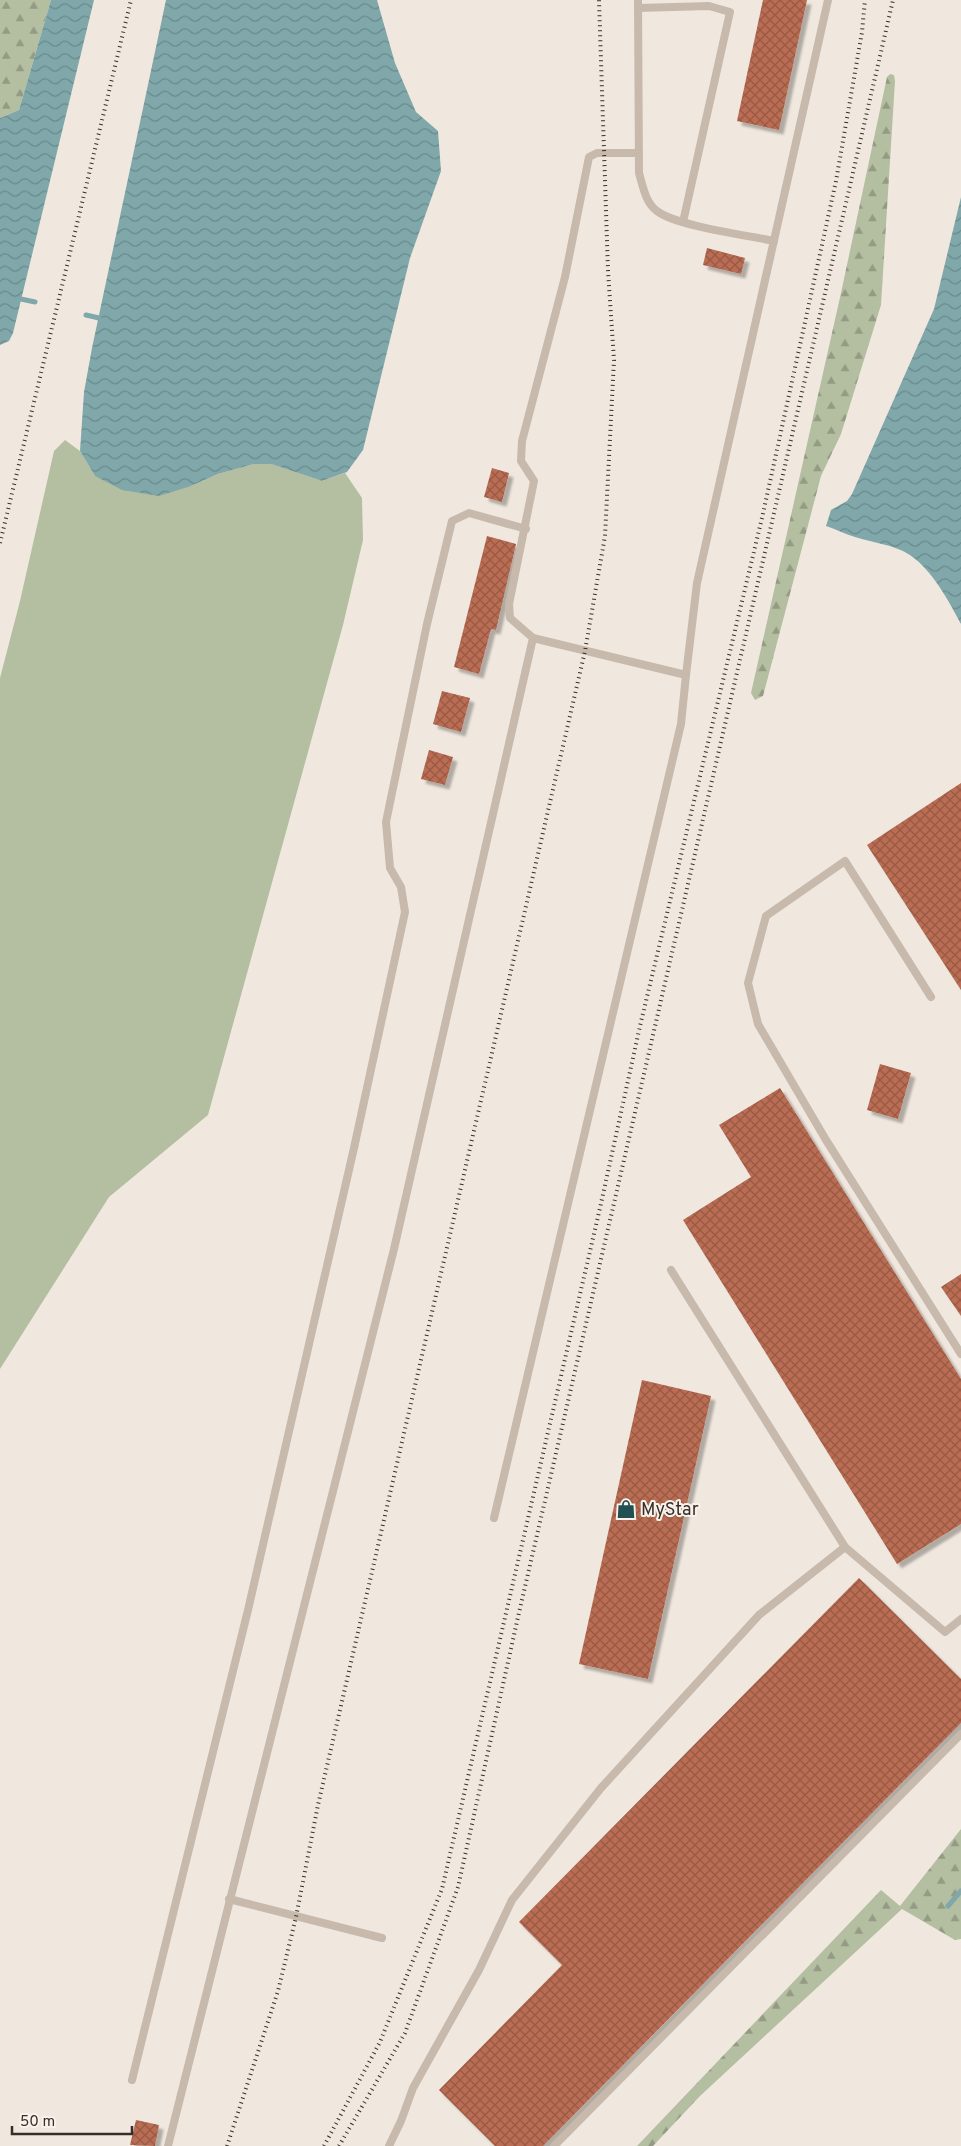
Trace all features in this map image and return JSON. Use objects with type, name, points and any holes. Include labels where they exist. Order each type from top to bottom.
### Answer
[{"type":"lane","points":[[494,1518],[681,724],[697,583],[828,0]]},
{"type":"lane","points":[[683,222],[730,12],[701,3],[638,4],[639,172],[646,198],[656,210],[674,220],[683,222],[774,241]]},
{"type":"lane","points":[[639,153],[597,153],[589,157],[564,277],[522,441],[521,461],[534,481],[526,529],[509,604],[510,618],[533,638],[686,675]]},
{"type":"lane","points":[[132,2080],[248,1610],[354,1148],[405,912],[401,887],[390,868],[386,822],[427,624],[452,521],[469,513],[526,529]]},
{"type":"lane","points":[[168,2146],[394,1249],[533,638]]},
{"type":"lane","points":[[931,997],[845,861],[766,916],[748,983],[758,1024],[826,1140],[961,1354]]},
{"type":"lane","points":[[671,1270],[845,1547],[945,1632],[961,1619]]},
{"type":"lane","points":[[389,2146],[402,2121],[413,2088],[479,1970],[512,1900],[601,1788],[759,1615],[845,1547]]},
{"type":"lane","points":[[554,2146],[961,1734]]},
{"type":"lane","points":[[229,1898],[382,1938]]},
{"type":"green space","points":[[0,0],[51,0],[19,110],[0,118]]},
{"type":"green space","points":[[890,74],[894,75],[895,81],[881,305],[841,434],[821,476],[763,696],[755,700],[751,693],[841,293],[887,77]]},
{"type":"green space","points":[[65,440],[80,451],[95,476],[191,486],[218,474],[254,464],[271,464],[322,481],[345,473],[362,498],[363,540],[343,625],[208,1115],[109,1197],[0,1369],[0,678],[20,601],[54,451]]},
{"type":"green space","points":[[961,1829],[961,1939],[955,1940],[902,1909],[700,2096],[653,2146],[637,2146],[881,1890],[900,1906]]},
{"type":"water","points":[[51,0],[94,0],[13,333],[9,341],[0,345],[0,118],[19,110]]},
{"type":"water","points":[[166,0],[377,0],[395,63],[416,112],[438,131],[441,171],[410,258],[363,450],[347,472],[322,481],[271,464],[254,464],[218,474],[191,486],[159,496],[122,490],[95,476],[80,451],[84,392],[92,348]]},
{"type":"water","points":[[961,197],[961,624],[933,578],[910,555],[897,548],[855,537],[826,526],[831,510],[847,501],[852,494],[934,309]]},
{"type":"building","points":[[763,0],[807,0],[779,130],[737,121]]},
{"type":"building","points":[[707,248],[745,258],[741,274],[703,265]]},
{"type":"building","points":[[492,468],[509,473],[502,502],[484,497]]},
{"type":"building","points":[[487,536],[516,544],[496,630],[491,629],[479,674],[454,667]]},
{"type":"building","points":[[442,691],[470,698],[461,732],[433,724]]},
{"type":"building","points":[[429,750],[453,757],[445,785],[421,779]]},
{"type":"building","points":[[961,783],[961,990],[867,845]]},
{"type":"building","points":[[880,1064],[911,1073],[898,1119],[867,1110]]},
{"type":"building","points":[[780,1088],[961,1379],[961,1524],[897,1564],[683,1220],[751,1177],[719,1125]]},
{"type":"building","points":[[961,1274],[961,1316],[941,1287]]},
{"type":"building","points":[[642,1380],[711,1396],[648,1679],[579,1664]]},
{"type":"building","points":[[859,1578],[961,1679],[961,1723],[543,2146],[495,2146],[439,2090],[562,1965],[519,1922]]},
{"type":"building","points":[[136,2120],[159,2125],[155,2146],[130,2145]]},
{"type":"waterway","points":[[21,299],[35,302]]},
{"type":"waterway","points":[[86,315],[99,318]]},
{"type":"waterway","points":[[948,1906],[961,1891]]},
{"type":"railway","points":[[0,543],[131,0]]},
{"type":"railway","points":[[227,2146],[278,1991],[296,1917],[318,1805],[585,651],[605,536],[614,360],[608,271],[599,0]]},
{"type":"railway","points":[[324,2146],[380,2042],[442,1889],[600,1208],[640,1026],[762,518],[836,181],[862,32],[865,0]]},
{"type":"railway","points":[[339,2146],[405,2033],[458,1887],[518,1617],[893,0]]},
{"type":"place","name":"MyStar","points":[[626,1509]]}]
